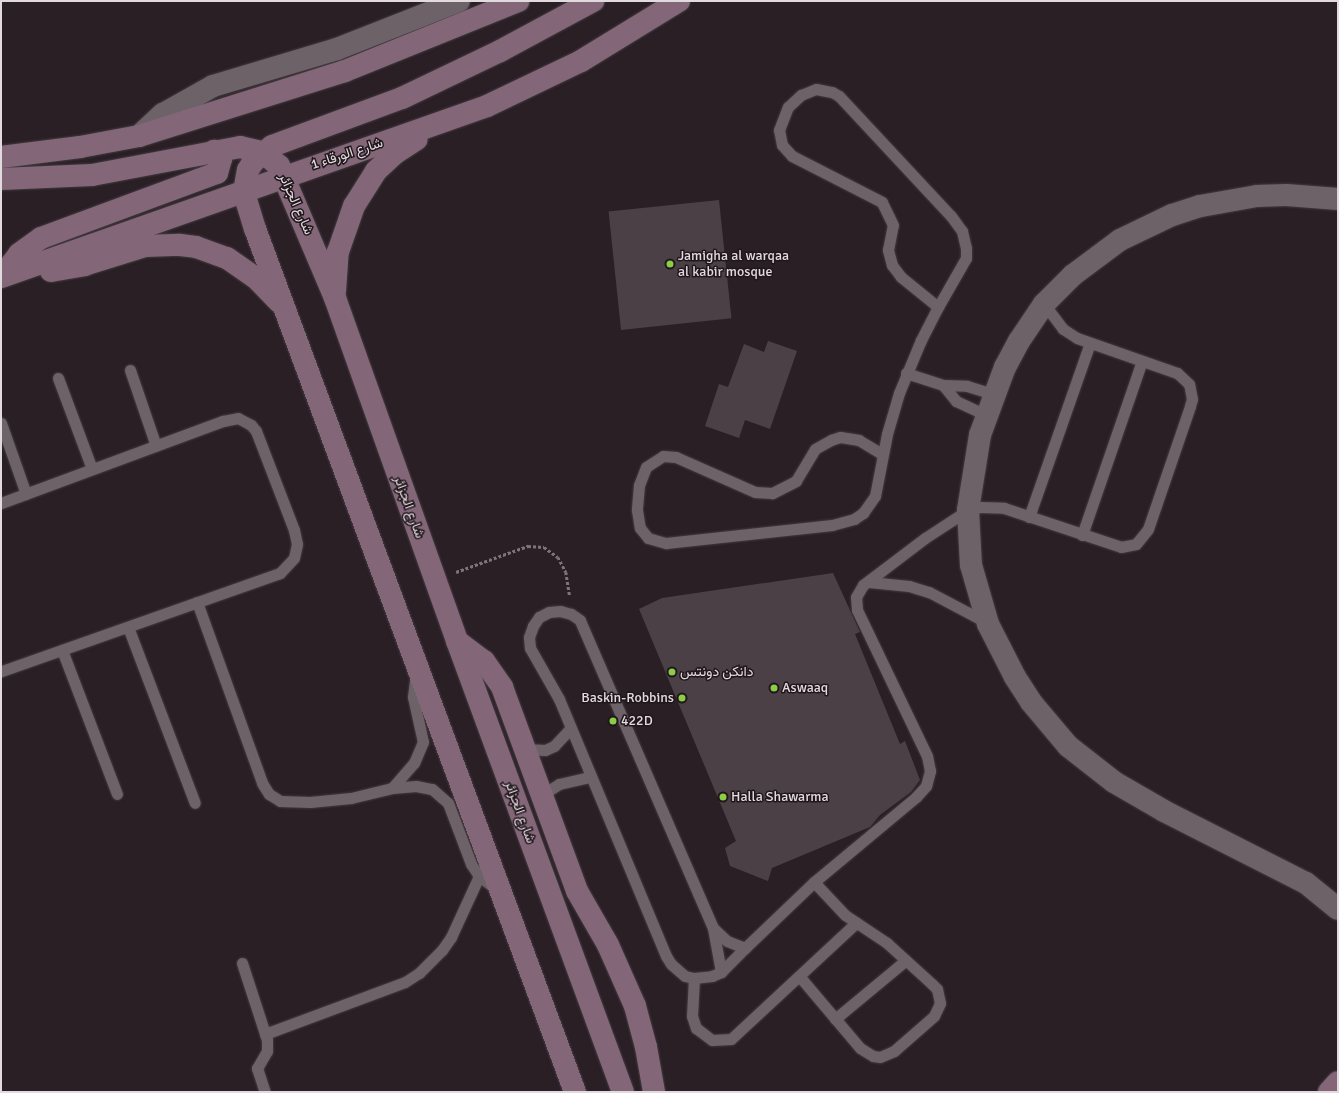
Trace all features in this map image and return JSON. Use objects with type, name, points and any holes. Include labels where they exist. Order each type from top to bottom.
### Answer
[{"type":"main road","points":[[1,157],[80,148],[139,136],[346,71],[518,1]]},
{"type":"main road","points":[[575,1092],[285,308],[244,192],[248,170],[262,152],[283,141],[409,94],[500,51],[593,1]]},
{"type":"main road","name":"شارع الورقاء 1","points":[[2,277],[244,192],[284,176],[440,124],[500,100],[581,61],[679,1]]},
{"type":"main road","points":[[335,298],[338,252],[344,230],[363,189],[376,171],[394,154],[440,124]]},
{"type":"main road","points":[[1,179],[92,175],[142,168],[214,151],[240,147],[262,152]]},
{"type":"main road","points":[[2,277],[19,254],[41,238],[217,173],[221,159],[214,151]]},
{"type":"main road","name":"شارع الجزائر","points":[[262,152],[279,166],[335,298],[457,641],[623,1092]]},
{"type":"main road","points":[[2,277],[30,275],[84,265],[144,246],[180,245],[216,253],[241,266],[285,308]]},
{"type":"main road","points":[[457,641],[484,661],[494,674],[508,700],[577,891],[608,945],[635,1006],[644,1040],[654,1092]]},
{"type":"main road","points":[[1329,1092],[1338,1082]]},
{"type":"street","points":[[139,136],[162,114],[213,86],[337,49],[459,1]]},
{"type":"street","points":[[1338,199],[1286,194],[1257,196],[1221,201],[1172,215],[1120,240],[1073,275],[1044,304],[1019,341],[994,394],[986,415],[975,459],[968,510],[971,565],[988,624],[1004,658],[1030,702],[1068,746],[1090,765],[1138,797],[1317,889],[1338,894]]},
{"type":"street","points":[[1317,889],[1338,908]]},
{"type":"lane","points":[[882,454],[859,440],[840,438],[831,440],[815,450],[796,481],[781,491],[768,494],[755,492],[676,457],[663,456],[646,468],[639,485],[637,510],[640,528],[648,538],[666,543],[844,523],[854,519],[870,505],[875,496],[882,454],[906,374],[938,307],[966,258],[966,248],[962,231],[951,216],[839,96],[832,92],[816,89],[801,95],[788,107],[780,122],[780,137],[786,151],[882,202],[893,225],[888,250],[892,265],[901,277],[938,307]]},
{"type":"lane","points":[[721,972],[713,928],[580,620],[571,614],[560,611],[544,614],[532,626],[529,637],[530,648],[552,684],[666,956],[677,971],[694,978],[712,976],[721,972],[814,882],[916,797],[928,778],[927,756],[857,610],[856,597],[863,586],[910,548],[968,510],[993,507],[1121,547],[1136,544],[1145,535],[1190,406],[1192,391],[1184,378],[1142,361],[1090,343],[1063,329],[1044,304]]},
{"type":"lane","points":[[1029,517],[1090,343]]},
{"type":"lane","points":[[1082,535],[1142,361]]},
{"type":"lane","points":[[130,370],[156,446]]},
{"type":"lane","points":[[906,374],[943,386],[967,386],[994,394]]},
{"type":"lane","points":[[58,378],[92,469]]},
{"type":"lane","points":[[943,386],[956,401],[986,415]]},
{"type":"lane","points":[[1,503],[230,419],[245,421],[256,431],[296,537],[294,558],[286,569],[1,671]]},
{"type":"lane","points":[[1,422],[26,494]]},
{"type":"lane","points":[[869,582],[903,585],[928,592],[988,624]]},
{"type":"lane","points":[[197,602],[262,783],[269,794],[280,801],[310,802],[351,798],[392,788],[424,786],[441,794],[448,803],[471,864],[479,876],[501,892]]},
{"type":"lane","points":[[128,626],[195,803]]},
{"type":"lane","points":[[62,650],[117,794]]},
{"type":"lane","points":[[392,788],[414,763],[422,742],[413,697],[418,667]]},
{"type":"lane","points":[[525,749],[545,750],[554,746],[570,729]]},
{"type":"lane","points":[[542,795],[559,784],[590,777]]},
{"type":"lane","points":[[265,1034],[405,982],[419,973],[442,950],[451,937],[479,876]]},
{"type":"lane","points":[[800,977],[866,1053],[880,1057],[894,1051],[934,1016],[940,1003],[937,989],[883,940],[856,923],[814,882]]},
{"type":"lane","points":[[694,978],[693,1022],[700,1033],[718,1041],[736,1035],[800,977],[856,923]]},
{"type":"lane","points":[[713,928],[727,941],[745,948]]},
{"type":"lane","points":[[835,1019],[906,960]]},
{"type":"lane","points":[[242,963],[265,1034],[267,1051],[257,1068],[265,1092]]},
{"type":"path","points":[[435,579],[528,546],[544,547],[558,557],[566,572],[571,614]]},
{"type":"building","name":"Jamigha al warqaa al kabir mosque","points":[[719,200],[731,318],[621,330],[609,212]]},
{"type":"building","points":[[768,341],[797,351],[770,429],[745,420],[739,438],[705,426],[719,384],[728,387],[744,344],[764,352]]},
{"type":"building","name":"Aswaaq","points":[[833,573],[860,632],[855,634],[900,744],[905,741],[920,780],[911,792],[880,815],[870,827],[772,868],[768,881],[730,866],[725,848],[736,841],[639,609],[662,598]]},
{"type":"place","name":"Jamigha al warqaa al kabir mosque","points":[[670,264]]},
{"type":"place","name":"دانكن دونتس","points":[[672,672]]},
{"type":"place","name":"Aswaaq","points":[[774,688]]},
{"type":"place","name":"Baskin-Robbins","points":[[682,698]]},
{"type":"place","name":"422D","points":[[613,721]]},
{"type":"place","name":"Halla Shawarma","points":[[723,797]]}]
